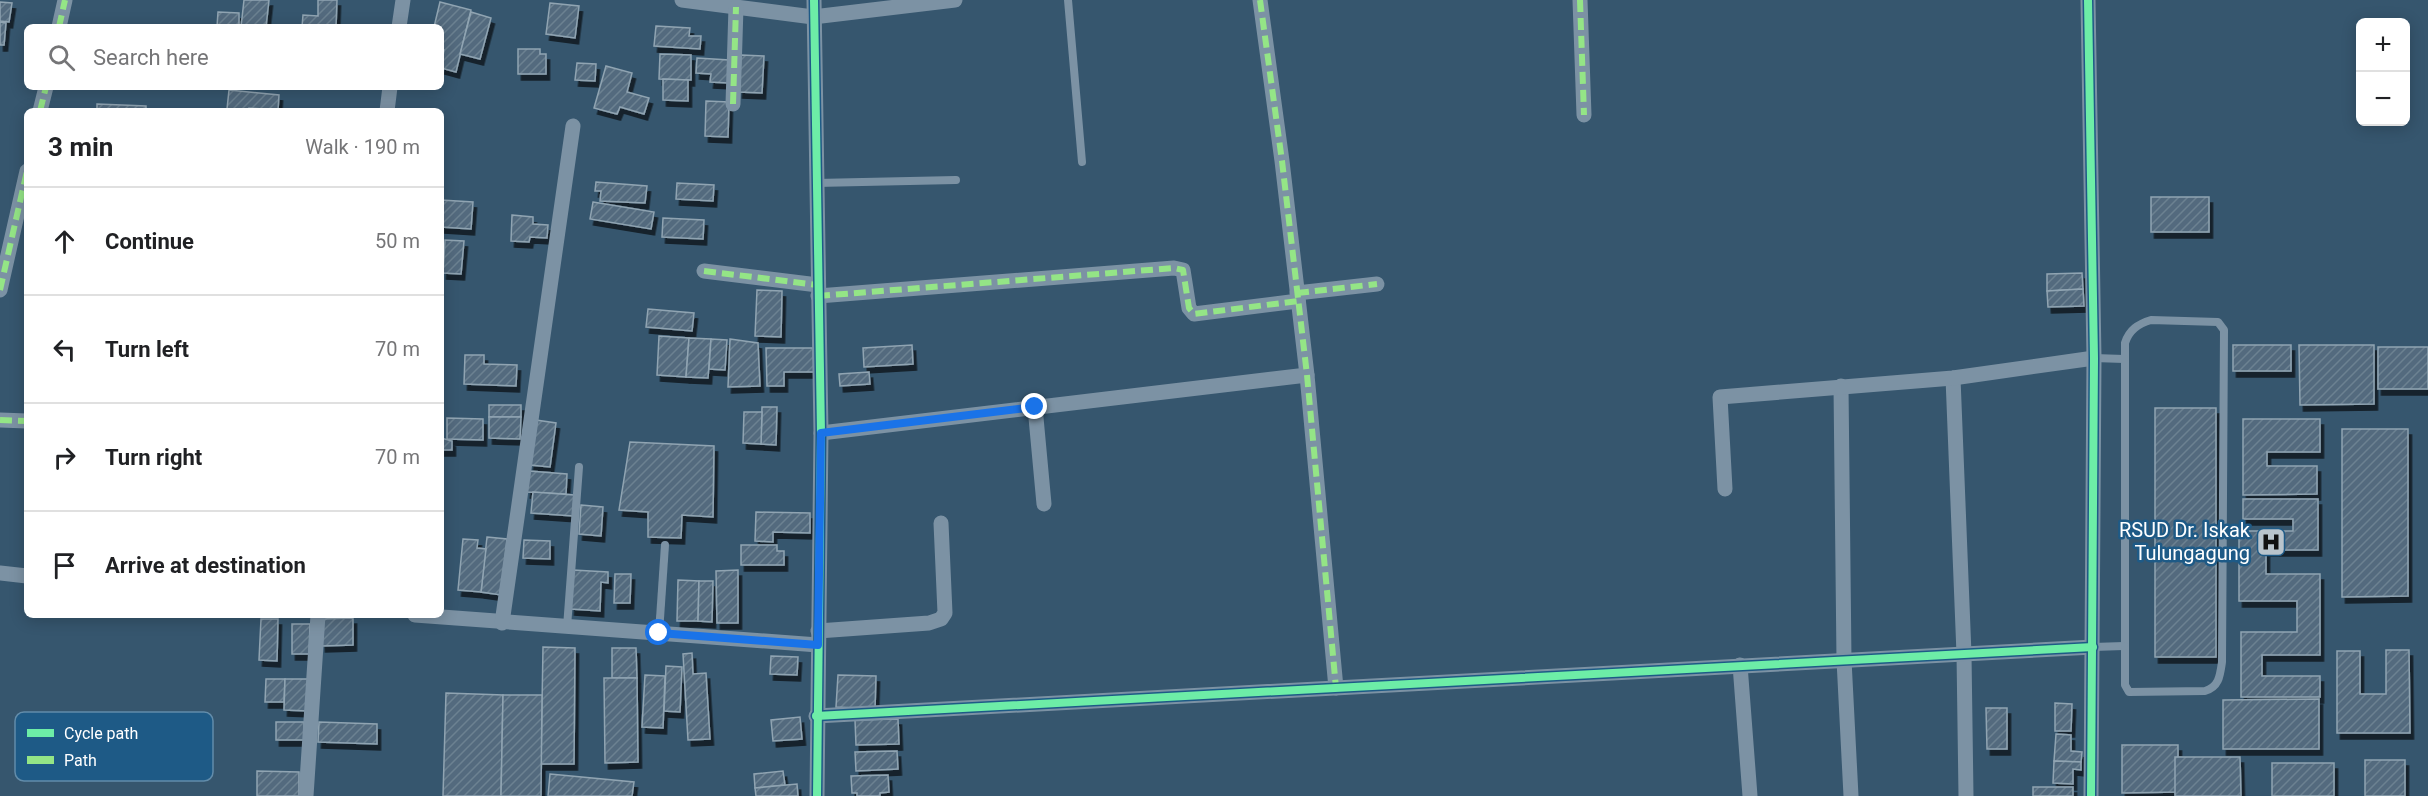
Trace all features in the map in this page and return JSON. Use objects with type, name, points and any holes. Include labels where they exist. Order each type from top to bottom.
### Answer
[{"type":"street","points":[[60,24],[65,0]]},
{"type":"street","points":[[399,24],[403,0]]},
{"type":"street","points":[[682,0],[813,17],[955,0]]},
{"type":"street","points":[[813,0],[821,433],[816,796]]},
{"type":"street","points":[[1260,0],[1282,161],[1307,375],[1336,688]]},
{"type":"street","points":[[1580,0],[1584,115]]},
{"type":"street","points":[[2088,0],[2094,358],[2091,796]]},
{"type":"street","points":[[733,104],[736,7]]},
{"type":"street","points":[[41,108],[45,90]]},
{"type":"street","points":[[387,108],[390,90]]},
{"type":"street","points":[[502,623],[573,126]]},
{"type":"street","points":[[0,290],[24,189]]},
{"type":"street","points":[[704,271],[818,290],[1174,268],[1183,270],[1189,308],[1194,314],[1377,284]]},
{"type":"street","points":[[1725,489],[1720,397],[1953,378],[2094,358]]},
{"type":"street","points":[[821,433],[1307,375]]},
{"type":"street","points":[[1953,378],[1964,654],[1966,796]]},
{"type":"street","points":[[1841,386],[1844,660],[1851,796]]},
{"type":"street","points":[[1035,407],[1044,504]]},
{"type":"street","points":[[0,420],[24,421]]},
{"type":"street","points":[[444,618],[659,633],[818,638],[929,623],[941,620],[945,613],[941,523]]},
{"type":"street","points":[[0,573],[24,576]]},
{"type":"street","points":[[306,796],[318,618]]},
{"type":"street","points":[[816,716],[2093,647]]},
{"type":"street","points":[[1740,665],[1750,796]]},
{"type":"lane","points":[[1068,0],[1082,162]]},
{"type":"lane","points":[[816,183],[956,180]]},
{"type":"lane","points":[[2151,320],[2218,321],[2224,330],[2222,662],[2219,681],[2211,689],[2205,691],[2129,692],[2125,685],[2124,359],[2128,334],[2140,323],[2151,320]]},
{"type":"lane","points":[[2094,358],[2124,359]]},
{"type":"lane","points":[[567,627],[579,467]]},
{"type":"lane","points":[[659,633],[665,545]]},
{"type":"lane","points":[[2093,647],[2124,646]]},
{"type":"building","points":[[244,0],[269,0],[266,24],[241,24]]},
{"type":"building","points":[[318,0],[337,0],[336,24],[302,24],[303,15],[318,16]]},
{"type":"building","points":[[0,2],[12,3],[9,22],[0,21]]},
{"type":"building","points":[[440,2],[471,10],[456,72],[444,69],[444,24],[435,24]]},
{"type":"building","points":[[550,3],[579,6],[575,38],[546,34]]},
{"type":"building","points":[[218,12],[239,13],[239,24],[217,24]]},
{"type":"building","points":[[471,12],[491,18],[480,59],[460,54]]},
{"type":"building","points":[[0,22],[6,23],[4,45],[0,45]]},
{"type":"building","points":[[656,26],[690,28],[689,36],[701,36],[700,49],[654,46]]},
{"type":"building","points":[[518,49],[540,49],[540,54],[546,54],[546,74],[518,74]]},
{"type":"building","points":[[660,54],[691,55],[691,80],[659,79]]},
{"type":"building","points":[[741,55],[764,56],[762,93],[739,92]]},
{"type":"building","points":[[697,58],[729,60],[728,83],[710,82],[711,74],[696,73]]},
{"type":"building","points":[[577,63],[596,64],[595,81],[575,80]]},
{"type":"building","points":[[606,66],[632,73],[627,92],[649,98],[644,114],[620,107],[617,114],[594,108]]},
{"type":"building","points":[[663,79],[688,80],[688,101],[663,100]]},
{"type":"building","points":[[229,90],[279,95],[278,108],[227,108]]},
{"type":"building","points":[[706,101],[729,102],[728,137],[705,136]]},
{"type":"building","points":[[97,104],[146,106],[146,108],[97,108]]},
{"type":"building","points":[[596,182],[647,186],[645,203],[600,201],[601,191],[595,191]]},
{"type":"building","points":[[677,183],[714,185],[713,201],[676,199]]},
{"type":"building","points":[[2151,197],[2209,197],[2209,232],[2151,232]]},
{"type":"building","points":[[444,200],[473,202],[471,229],[444,227]]},
{"type":"building","points":[[593,202],[654,212],[651,229],[590,219]]},
{"type":"building","points":[[512,215],[533,217],[533,224],[548,225],[547,238],[530,237],[529,242],[511,241]]},
{"type":"building","points":[[663,218],[704,220],[703,239],[662,237]]},
{"type":"building","points":[[445,240],[464,241],[461,274],[444,273]]},
{"type":"building","points":[[2082,273],[2083,289],[2047,291],[2047,274]]},
{"type":"building","points":[[2083,289],[2084,306],[2048,307],[2047,291]]},
{"type":"building","points":[[757,290],[782,291],[781,337],[755,336]]},
{"type":"building","points":[[648,309],[694,313],[692,331],[646,327]]},
{"type":"building","points":[[659,336],[689,338],[686,377],[657,375]]},
{"type":"building","points":[[689,338],[711,339],[708,378],[686,377]]},
{"type":"building","points":[[711,339],[727,340],[725,370],[709,369]]},
{"type":"building","points":[[730,339],[758,343],[760,386],[728,387]]},
{"type":"building","points":[[912,345],[913,364],[864,367],[863,348]]},
{"type":"building","points":[[2233,345],[2291,345],[2291,371],[2233,371]]},
{"type":"building","points":[[2299,345],[2374,345],[2374,404],[2300,405]]},
{"type":"building","points":[[2378,347],[2428,347],[2428,389],[2378,389]]},
{"type":"building","points":[[766,348],[813,348],[814,372],[784,372],[784,386],[767,386]]},
{"type":"building","points":[[465,355],[484,355],[484,364],[517,365],[516,386],[464,384]]},
{"type":"building","points":[[869,372],[870,384],[840,386],[839,374]]},
{"type":"building","points":[[489,405],[521,405],[521,417],[489,417]]},
{"type":"building","points":[[762,407],[777,407],[776,445],[761,444]]},
{"type":"building","points":[[2155,408],[2216,408],[2216,657],[2155,657]]},
{"type":"building","points":[[744,412],[762,412],[761,444],[743,443]]},
{"type":"building","points":[[489,417],[521,417],[520,439],[489,438]]},
{"type":"building","points":[[447,418],[483,419],[483,440],[447,439]]},
{"type":"building","points":[[2243,419],[2320,419],[2320,452],[2267,452],[2267,466],[2317,466],[2317,494],[2243,495]]},
{"type":"building","points":[[536,420],[556,423],[550,467],[530,465]]},
{"type":"building","points":[[2342,429],[2408,429],[2408,596],[2342,597]]},
{"type":"building","points":[[444,439],[452,441],[452,450],[444,450]]},
{"type":"building","points":[[630,442],[714,446],[713,517],[682,515],[681,538],[648,537],[648,512],[619,510]]},
{"type":"building","points":[[529,471],[567,474],[566,494],[527,492]]},
{"type":"building","points":[[533,492],[574,495],[573,516],[531,513]]},
{"type":"building","points":[[2243,499],[2318,499],[2318,550],[2266,550],[2266,574],[2320,574],[2320,655],[2262,655],[2262,676],[2320,676],[2320,697],[2241,697],[2241,632],[2297,632],[2297,601],[2239,601],[2239,531],[2293,531],[2293,519],[2243,519]]},
{"type":"building","points":[[581,505],[603,507],[601,536],[579,534]]},
{"type":"building","points":[[756,512],[810,513],[810,533],[773,532],[773,542],[755,541]]},
{"type":"building","points":[[487,537],[507,539],[501,595],[481,592]]},
{"type":"building","points":[[463,539],[478,540],[477,548],[486,549],[481,592],[458,590]]},
{"type":"building","points":[[524,540],[550,541],[550,559],[523,558]]},
{"type":"building","points":[[741,545],[777,545],[777,551],[784,551],[784,565],[741,565]]},
{"type":"building","points":[[573,570],[608,572],[608,583],[601,582],[600,611],[571,609]]},
{"type":"building","points":[[738,570],[738,623],[717,623],[716,571]]},
{"type":"building","points":[[615,574],[631,574],[630,603],[614,603]]},
{"type":"building","points":[[678,580],[699,581],[698,621],[677,621]]},
{"type":"building","points":[[699,581],[713,581],[712,622],[698,621]]},
{"type":"building","points":[[353,618],[353,645],[322,646],[321,619]]},
{"type":"building","points":[[261,619],[278,619],[277,661],[259,660]]},
{"type":"building","points":[[292,624],[310,624],[309,654],[292,654]]},
{"type":"building","points":[[543,647],[575,648],[574,764],[541,764]]},
{"type":"building","points":[[612,648],[636,648],[637,678],[612,678]]},
{"type":"building","points":[[2386,650],[2409,650],[2410,733],[2337,733],[2337,651],[2360,651],[2360,694],[2386,694]]},
{"type":"building","points":[[692,653],[693,674],[706,673],[710,739],[688,740],[683,654]]},
{"type":"building","points":[[771,656],[798,657],[797,675],[770,674]]},
{"type":"building","points":[[666,666],[682,667],[680,712],[664,711]]},
{"type":"building","points":[[645,675],[665,676],[663,728],[642,727]]},
{"type":"building","points":[[838,675],[876,676],[875,709],[836,707]]},
{"type":"building","points":[[604,678],[637,678],[638,762],[605,763]]},
{"type":"building","points":[[266,679],[285,679],[284,702],[265,702]]},
{"type":"building","points":[[285,679],[309,679],[308,711],[284,710]]},
{"type":"building","points":[[446,693],[503,695],[501,796],[443,796]]},
{"type":"building","points":[[503,695],[542,695],[541,796],[501,796]]},
{"type":"building","points":[[2319,699],[2319,749],[2223,749],[2223,700]]},
{"type":"building","points":[[2055,703],[2072,704],[2071,731],[2055,731]]},
{"type":"building","points":[[1986,708],[2007,708],[2007,749],[1987,749]]},
{"type":"building","points":[[800,717],[802,739],[773,741],[771,720]]},
{"type":"building","points":[[898,719],[899,744],[856,745],[855,720]]},
{"type":"building","points":[[276,722],[304,722],[304,740],[276,740]]},
{"type":"building","points":[[319,722],[377,724],[377,744],[318,742]]},
{"type":"building","points":[[2056,734],[2071,735],[2071,751],[2082,752],[2081,762],[2054,761]]},
{"type":"building","points":[[2122,745],[2178,745],[2178,792],[2122,793]]},
{"type":"building","points":[[897,751],[898,769],[856,771],[855,752]]},
{"type":"building","points":[[2175,757],[2240,757],[2241,796],[2175,796]]},
{"type":"building","points":[[2365,760],[2405,760],[2405,796],[2365,796]]},
{"type":"building","points":[[2054,761],[2081,762],[2081,770],[2073,769],[2073,784],[2053,783]]},
{"type":"building","points":[[2272,763],[2334,763],[2334,796],[2272,796]]},
{"type":"building","points":[[257,771],[299,772],[299,796],[257,796]]},
{"type":"building","points":[[783,771],[785,785],[755,788],[754,774]]},
{"type":"building","points":[[550,774],[634,782],[632,796],[548,796]]},
{"type":"building","points":[[888,775],[889,792],[880,793],[880,796],[857,796],[857,793],[852,793],[851,776]]},
{"type":"building","points":[[797,784],[798,796],[756,796],[755,788]]},
{"type":"building","points":[[2033,787],[2073,787],[2073,796],[2033,796]]},
{"type":"marked path","points":[[60,24],[65,0]]},
{"type":"marked path","points":[[1260,0],[1282,161],[1307,375],[1336,688]]},
{"type":"marked path","points":[[1580,0],[1584,115]]},
{"type":"marked path","points":[[733,104],[736,7]]},
{"type":"marked path","points":[[41,108],[45,90]]},
{"type":"marked path","points":[[0,290],[24,184]]},
{"type":"marked path","points":[[818,296],[1174,268],[1183,270],[1189,308],[1194,314],[1298,301]]},
{"type":"marked path","points":[[704,271],[818,285]]},
{"type":"marked path","points":[[1297,293],[1377,284]]},
{"type":"marked path","points":[[0,420],[24,421]]},
{"type":"cycle path","points":[[814,0],[821,433],[817,796]]},
{"type":"cycle path","points":[[2088,0],[2094,358],[2091,796]]},
{"type":"cycle path","points":[[816,716],[2093,647]]},
{"type":"place","name":"RSUD Dr. Iskak Tulungagung","points":[[2271,542]]},
{"type":"route","points":[[659,633],[818,645],[821,433],[1035,407]]}]
